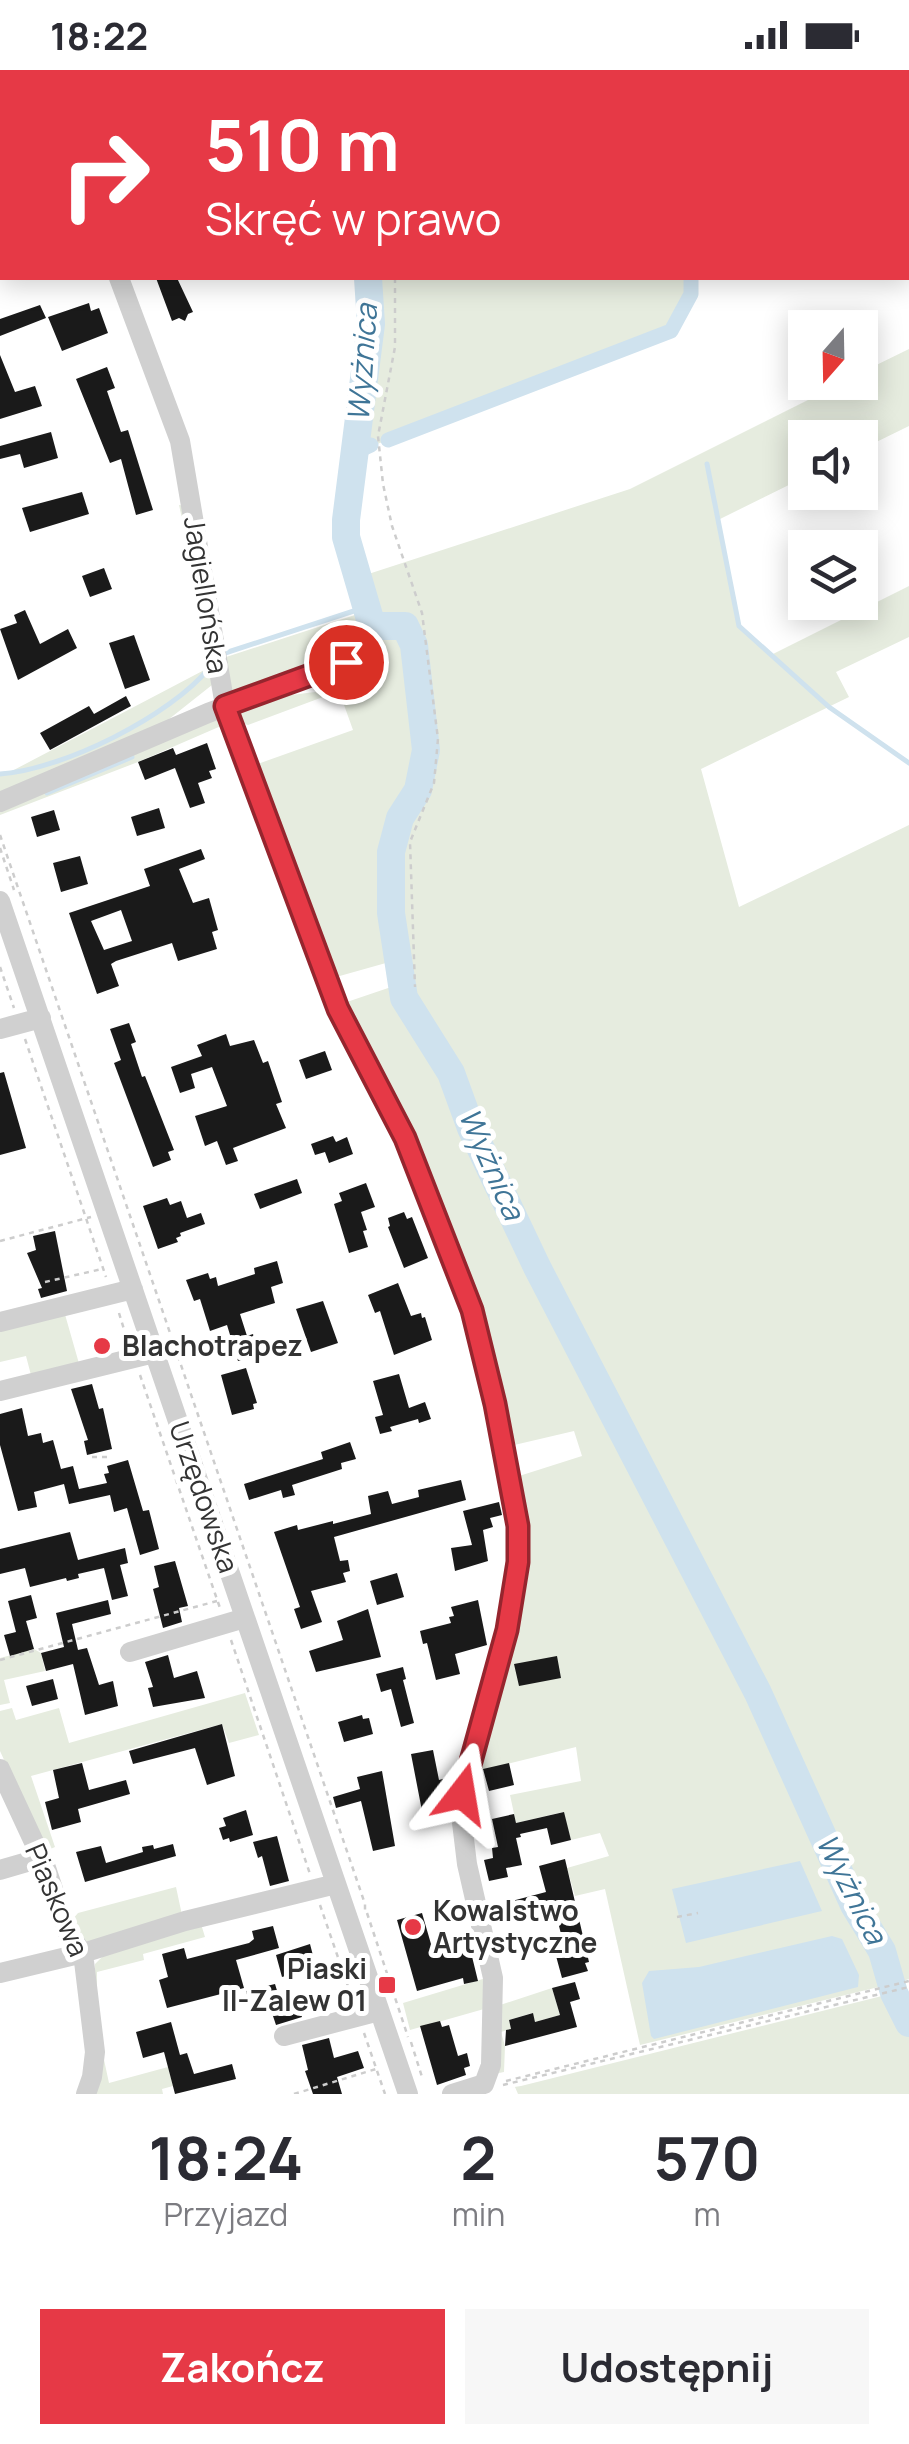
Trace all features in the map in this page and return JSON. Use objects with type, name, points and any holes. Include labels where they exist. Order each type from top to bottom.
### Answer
[{"type":"street","name":"Jagiellońska","points":[[120,280],[180,441],[225,706],[338,1009],[405,1138],[472,1310],[506,1458],[518,1526],[516,1581],[507,1630],[464,1782],[460,1817],[492,1978],[491,2065],[483,2085]]},
{"type":"street","points":[[0,802],[225,706],[346,662]]},
{"type":"street","name":"Urzędowska","points":[[0,901],[20,1024],[107,1213],[114,1265],[387,2066],[417,2092]]},
{"type":"street","points":[[0,1322],[123,1292]]},
{"type":"street","points":[[0,1391],[144,1355]]},
{"type":"street","points":[[130,1652],[235,1621]]},
{"type":"street","name":"Piaskowa","points":[[0,1769],[41,1858],[68,1934],[83,1952],[95,2052],[86,2094]]},
{"type":"street","points":[[0,1870],[41,1858]]},
{"type":"street","points":[[0,1973],[325,1886]]},
{"type":"street","points":[[284,2036],[369,2013]]},
{"type":"street","points":[[452,2094],[483,2085]]},
{"type":"path","points":[[394,280],[396,347],[378,436],[392,526],[422,613],[438,739],[434,783],[410,842],[415,987]]},
{"type":"path","points":[[0,835],[365,1904],[365,1916],[402,2028],[412,2043],[417,2092]]},
{"type":"path","points":[[0,966],[86,1219],[114,1265],[387,2066],[385,2094]]},
{"type":"path","points":[[0,1241],[107,1213]]},
{"type":"path","points":[[45,1282],[114,1265]]},
{"type":"path","points":[[92,1458],[109,1457]]},
{"type":"path","points":[[0,1660],[227,1598]]},
{"type":"path","points":[[677,1917],[698,1913]]},
{"type":"path","points":[[483,2085],[909,1984]]},
{"type":"path","points":[[294,2094],[387,2066]]},
{"type":"shaded area","points":[[374,280],[691,280],[691,294],[671,331],[359,451],[376,319]]},
{"type":"shaded area","points":[[909,349],[909,426],[878,441],[878,420],[788,420],[788,485],[718,520],[739,626],[771,655],[841,620],[878,620],[878,602],[909,586],[909,637],[836,672],[849,697],[701,769],[739,907],[909,825],[909,1979],[903,1981],[892,1956],[884,1959],[891,1984],[640,2045],[605,1889],[575,1896],[567,1868],[609,1856],[600,1833],[571,1840],[563,1812],[516,1823],[510,1795],[581,1781],[576,1747],[471,1773],[501,1671],[516,1477],[582,1456],[574,1431],[510,1446],[501,1403],[341,1004],[397,985],[393,961],[329,979],[252,766],[353,730],[339,691],[248,725],[238,722],[236,714],[262,701],[346,687],[377,675],[366,645],[234,693],[229,689],[220,659],[361,613],[353,579],[630,489],[808,400],[878,400],[878,364]]},
{"type":"shaded area","points":[[179,505],[186,506],[213,678],[212,685],[159,727],[43,782],[0,796],[0,772],[10,772],[210,667]]},
{"type":"shaded area","points":[[218,718],[226,724],[234,755],[221,726],[0,815],[0,807]]},
{"type":"shaded area","points":[[64,1311],[80,1367],[32,1379],[26,1356],[0,1362],[0,1327]]},
{"type":"shaded area","points":[[34,1649],[41,1653],[45,1671],[4,1680],[10,1703],[0,1705],[0,1658]]},
{"type":"shaded area","points":[[245,1693],[259,1735],[229,1743],[222,1724],[31,1776],[55,1847],[46,1851],[0,1751],[0,1711],[12,1708],[16,1720],[59,1708],[69,1743]]},
{"type":"shaded area","points":[[176,1887],[182,1915],[92,1943],[81,1940],[72,1920],[78,1913]]},
{"type":"shaded area","points":[[201,1924],[205,1937],[143,1954],[144,1960],[97,1972],[97,2027],[109,2083],[168,2067],[173,2086],[162,2089],[163,2094],[90,2094],[95,1964],[108,1951]]},
{"type":"shaded area","points":[[486,1978],[484,2009],[410,2030],[403,2003]]},
{"type":"shaded area","points":[[552,1988],[560,2015],[535,2022],[532,2013],[509,2020],[511,2029],[501,2032],[504,2072],[499,2073],[497,2006]]},
{"type":"shaded area","points":[[894,1993],[909,2026],[909,2094],[518,2094],[515,2087],[483,2092],[521,2086]]},
{"type":"water","points":[[800,1861],[822,1911],[686,1943],[672,1889]]},
{"type":"water","points":[[832,1936],[842,1939],[859,1975],[858,1987],[654,2039],[651,2036],[642,1983],[649,1971],[699,1967]]},
{"type":"building","points":[[157,280],[178,280],[193,312],[185,321],[172,321]]},
{"type":"building","points":[[89,303],[91,311],[99,308],[108,333],[62,351],[48,317]]},
{"type":"building","points":[[40,305],[46,318],[0,336],[0,319]]},
{"type":"building","points":[[0,355],[15,392],[35,386],[42,406],[0,419]]},
{"type":"building","points":[[107,367],[115,388],[107,391],[121,432],[128,430],[153,510],[136,515],[121,459],[110,463],[76,379]]},
{"type":"building","points":[[51,432],[58,458],[24,468],[20,454],[0,459],[0,446]]},
{"type":"building","points":[[82,492],[89,514],[30,532],[22,508]]},
{"type":"building","points":[[104,568],[112,589],[90,597],[82,576]]},
{"type":"building","points":[[25,610],[40,644],[68,629],[77,648],[18,680],[0,629],[17,623],[14,615]]},
{"type":"building","points":[[134,635],[150,680],[125,689],[109,643]]},
{"type":"building","points":[[367,645],[378,675],[355,684],[351,675],[360,663],[353,651]]},
{"type":"building","points":[[126,696],[131,706],[50,750],[40,733],[89,706],[94,714]]},
{"type":"building","points":[[207,743],[216,769],[209,771],[212,778],[198,783],[205,803],[190,808],[175,768],[145,780],[138,762],[173,748],[176,755]]},
{"type":"building","points":[[159,808],[165,828],[137,836],[131,817]]},
{"type":"building","points":[[54,810],[60,830],[37,837],[31,817]]},
{"type":"building","points":[[201,849],[205,859],[179,869],[193,903],[209,898],[218,930],[212,932],[217,949],[178,961],[172,943],[116,961],[111,964],[119,986],[97,994],[69,913],[150,886],[144,869]],"holes":[[[121,910],[132,941],[104,950],[91,921]]]},
{"type":"building","points":[[80,856],[88,884],[61,892],[53,863]]},
{"type":"building","points":[[129,1023],[142,1077],[145,1076],[174,1150],[168,1152],[171,1160],[153,1167],[114,1063],[121,1060],[110,1029]]},
{"type":"building","points":[[226,1034],[230,1046],[254,1040],[263,1063],[268,1061],[282,1102],[276,1104],[286,1128],[233,1148],[238,1161],[226,1165],[217,1141],[205,1146],[195,1116],[227,1106],[212,1067],[191,1074],[195,1088],[180,1093],[171,1067],[202,1056],[197,1045]]},
{"type":"building","points":[[325,1051],[332,1070],[306,1079],[299,1060]]},
{"type":"building","points":[[4,1072],[26,1148],[0,1155],[0,1073]]},
{"type":"building","points":[[333,1136],[336,1142],[347,1137],[353,1154],[329,1163],[325,1152],[315,1155],[311,1144]]},
{"type":"building","points":[[297,1179],[302,1193],[260,1209],[254,1194]]},
{"type":"building","points":[[366,1183],[375,1207],[361,1212],[368,1247],[349,1253],[334,1204],[342,1201],[339,1193]]},
{"type":"building","points":[[167,1198],[170,1205],[181,1201],[187,1218],[201,1213],[205,1224],[180,1233],[178,1242],[158,1249],[143,1206]]},
{"type":"building","points":[[404,1212],[407,1219],[412,1217],[428,1258],[404,1268],[388,1218]]},
{"type":"building","points":[[55,1231],[67,1291],[41,1298],[38,1289],[42,1288],[27,1253],[36,1250],[33,1236]]},
{"type":"building","points":[[277,1261],[283,1283],[271,1287],[275,1303],[240,1314],[247,1336],[253,1334],[259,1355],[238,1361],[227,1325],[210,1331],[200,1299],[194,1301],[186,1280],[208,1273],[210,1279],[216,1277],[218,1286],[255,1274],[254,1268]]},
{"type":"building","points":[[398,1283],[411,1316],[421,1313],[425,1317],[432,1340],[394,1355],[380,1311],[375,1313],[368,1295]]},
{"type":"building","points":[[323,1301],[338,1343],[311,1352],[296,1309]]},
{"type":"building","points":[[246,1368],[257,1403],[253,1404],[254,1409],[232,1415],[221,1375]]},
{"type":"building","points":[[399,1374],[409,1408],[425,1402],[431,1419],[390,1427],[392,1431],[380,1434],[375,1417],[383,1415],[373,1381]]},
{"type":"building","points":[[92,1384],[99,1409],[103,1408],[112,1449],[87,1455],[84,1441],[88,1440],[71,1389]]},
{"type":"building","points":[[22,1408],[28,1436],[41,1433],[43,1443],[53,1440],[61,1469],[73,1466],[79,1489],[107,1483],[107,1466],[128,1460],[143,1511],[149,1510],[159,1549],[140,1555],[127,1508],[114,1512],[110,1495],[69,1504],[64,1484],[34,1492],[37,1507],[18,1511],[0,1445],[0,1414]]},
{"type":"building","points":[[350,1442],[356,1459],[341,1463],[342,1469],[292,1485],[295,1495],[283,1498],[281,1490],[249,1500],[244,1484],[323,1459],[321,1452]]},
{"type":"building","points":[[461,1480],[466,1500],[334,1537],[340,1561],[348,1560],[350,1571],[343,1573],[346,1582],[311,1591],[322,1622],[301,1629],[294,1609],[300,1607],[274,1532],[371,1514],[368,1496],[388,1491],[392,1504],[419,1497],[418,1490]]},
{"type":"building","points":[[499,1502],[502,1515],[490,1518],[493,1527],[483,1530],[488,1561],[455,1571],[451,1548],[472,1545],[463,1511]]},
{"type":"building","points":[[70,1532],[78,1560],[125,1548],[128,1563],[120,1565],[128,1596],[112,1600],[104,1568],[78,1574],[79,1578],[30,1587],[25,1568],[0,1574],[0,1549]]},
{"type":"building","points":[[175,1561],[188,1606],[179,1608],[182,1622],[163,1628],[153,1589],[159,1587],[154,1566]]},
{"type":"building","points":[[397,1573],[404,1597],[377,1605],[370,1581]]},
{"type":"building","points":[[31,1595],[37,1618],[26,1621],[34,1649],[10,1656],[4,1635],[16,1632],[8,1601]]},
{"type":"building","points":[[108,1600],[111,1614],[72,1624],[78,1650],[87,1648],[99,1685],[113,1681],[118,1706],[85,1715],[73,1664],[46,1671],[41,1653],[64,1647],[56,1613]]},
{"type":"building","points":[[478,1600],[487,1645],[455,1654],[460,1674],[436,1680],[420,1631],[451,1623],[451,1607]]},
{"type":"building","points":[[368,1609],[381,1657],[316,1672],[309,1651],[343,1640],[337,1621]]},
{"type":"building","points":[[168,1655],[174,1678],[197,1671],[205,1698],[153,1707],[148,1688],[153,1687],[145,1662]]},
{"type":"building","points":[[557,1656],[561,1678],[519,1686],[514,1664]]},
{"type":"building","points":[[403,1667],[414,1723],[401,1727],[391,1689],[381,1692],[376,1674]]},
{"type":"building","points":[[53,1679],[58,1699],[32,1706],[26,1686]]},
{"type":"building","points":[[362,1715],[363,1719],[369,1718],[373,1734],[344,1742],[338,1722]]},
{"type":"building","points":[[222,1724],[235,1776],[207,1785],[195,1748],[133,1764],[129,1751]]},
{"type":"building","points":[[433,1750],[439,1780],[446,1778],[447,1810],[423,1816],[411,1754]]},
{"type":"building","points":[[82,1763],[89,1790],[126,1780],[130,1794],[78,1809],[81,1822],[52,1830],[45,1802],[59,1798],[53,1770]]},
{"type":"building","points":[[509,1763],[514,1785],[489,1791],[483,1769]]},
{"type":"building","points":[[382,1771],[395,1846],[373,1851],[361,1801],[336,1808],[333,1797],[360,1789],[357,1777]]},
{"type":"building","points":[[246,1810],[253,1835],[230,1842],[229,1838],[223,1840],[219,1828],[226,1826],[223,1818]]},
{"type":"building","points":[[564,1812],[571,1840],[551,1845],[547,1828],[520,1834],[516,1838],[522,1865],[506,1868],[508,1877],[489,1881],[484,1860],[493,1858],[492,1848],[498,1847],[492,1819],[514,1814],[516,1823]]},
{"type":"building","points":[[277,1836],[289,1881],[270,1886],[262,1856],[258,1858],[253,1842]]},
{"type":"building","points":[[173,1844],[176,1856],[85,1882],[76,1852],[101,1846],[106,1863],[143,1852],[142,1847],[153,1845],[154,1849]]},
{"type":"building","points":[[565,1859],[589,1962],[585,1963],[588,1971],[562,1978],[553,1945],[563,1942],[553,1902],[504,1916],[500,1904],[546,1892],[539,1866]]},
{"type":"building","points":[[422,1913],[431,1944],[467,1936],[478,1981],[464,1984],[463,1978],[417,1991],[397,1920]]},
{"type":"building","points":[[273,1926],[279,1948],[236,1960],[244,1988],[167,2008],[159,1980],[168,1977],[162,1954],[184,1948],[187,1959],[249,1943],[254,1939],[252,1931]]},
{"type":"building","points":[[310,1944],[316,1967],[282,1977],[276,1955]]},
{"type":"building","points":[[575,1982],[580,1999],[570,2002],[577,2027],[505,2046],[506,2030],[511,2029],[509,2020],[533,2013],[535,2022],[560,2015],[552,1988]]},
{"type":"building","points":[[275,1984],[282,2007],[297,2002],[302,2017],[276,2025],[271,2010],[252,2015],[246,1991]]},
{"type":"building","points":[[440,2021],[442,2027],[449,2025],[458,2056],[467,2053],[470,2066],[464,2068],[466,2075],[437,2085],[420,2026]]},
{"type":"building","points":[[171,2022],[180,2055],[187,2053],[194,2074],[232,2064],[236,2079],[175,2094],[164,2052],[143,2058],[136,2032]]},
{"type":"building","points":[[329,2038],[334,2058],[358,2051],[364,2068],[337,2077],[342,2094],[313,2094],[302,2045]]},
{"type":"waterway","name":"Wyżnica","points":[[368,280],[371,324],[346,537],[372,626],[405,626],[414,645],[426,750],[418,790],[400,818],[391,852],[391,913],[404,998],[451,1073],[471,1128],[537,1267],[758,1693],[854,1905],[882,1951],[894,1993],[909,2023]]},
{"type":"waterway","points":[[388,440],[671,331],[691,294],[691,280]]},
{"type":"waterway","points":[[354,453],[371,445]]},
{"type":"waterway","points":[[707,464],[739,626],[829,707],[909,763]]},
{"type":"waterway","points":[[222,654],[366,607]]},
{"type":"waterway","points":[[0,774],[53,762],[114,737],[169,704],[210,667]]},
{"type":"waterway","points":[[47,793],[132,757]]},
{"type":"place","name":"Blachotrapez","points":[[102,1346]]},
{"type":"place","name":"Kowalstwo Artystyczne","points":[[413,1927]]},
{"type":"place","name":"Piaski II-Zalew 01","points":[[387,1985]]},
{"type":"route","points":[[346,662],[225,706],[338,1009],[405,1138],[472,1310],[495,1404],[518,1526],[518,1562],[507,1630],[462,1794]]}]
